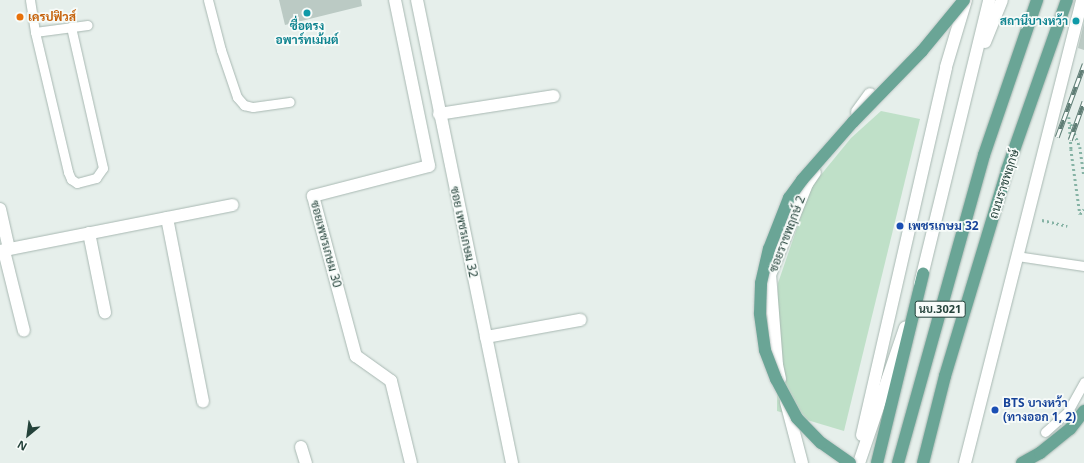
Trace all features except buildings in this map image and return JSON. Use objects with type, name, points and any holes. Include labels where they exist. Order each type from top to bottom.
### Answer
[{"type":"main road","points":[[850,463],[821,443],[797,418],[770,364],[765,350],[760,313],[761,283],[769,249],[790,198],[802,180],[853,122],[922,51],[965,0]]},
{"type":"main road","name":"นบ.3021","points":[[898,463],[984,155],[1037,0]]},
{"type":"main road","name":"ถนนราชพฤกษ์","points":[[923,463],[945,376],[1007,170],[1067,0]]},
{"type":"main road","points":[[878,463],[923,274]]},
{"type":"main road","points":[[1022,463],[1040,453],[1070,429],[1084,411]]},
{"type":"street","name":"ซอยเพชรเกษม 30","points":[[395,0],[429,166],[313,196],[356,356],[391,381],[411,463]]},
{"type":"street","name":"ซอย เพชรเกษม 32","points":[[417,0],[439,114],[512,463]]},
{"type":"street","points":[[855,463],[946,67],[965,0]]},
{"type":"street","points":[[859,463],[923,274],[989,0]]},
{"type":"street","points":[[970,80],[1002,0]]},
{"type":"street","points":[[965,463],[1082,0]]},
{"type":"street","name":"ซอยราชพฤกษ์ 2","points":[[802,463],[776,365],[770,275],[807,184],[870,94]]},
{"type":"street","points":[[439,114],[554,96]]},
{"type":"street","points":[[4,250],[232,205]]},
{"type":"street","points":[[0,209],[4,250],[24,331]]},
{"type":"street","points":[[167,218],[203,402]]},
{"type":"street","points":[[90,233],[105,312]]},
{"type":"street","points":[[486,337],[580,320]]},
{"type":"street","points":[[301,447],[306,463]]},
{"type":"lane","points":[[30,0],[35,32],[68,172],[71,179],[77,183],[96,178],[103,168],[71,27]]},
{"type":"lane","points":[[208,0],[221,50],[237,97],[244,105],[253,107],[290,102]]},
{"type":"lane","points":[[35,32],[88,25]]},
{"type":"lane","points":[[1017,256],[1084,266]]},
{"type":"lane","points":[[1045,432],[1068,411],[1084,382]]},
{"type":"path","points":[[1084,176],[1080,147],[1070,122],[1070,149],[1080,214],[1084,209]]},
{"type":"path","points":[[1039,220],[1067,226]]},
{"type":"green space","points":[[881,111],[920,119],[844,431],[777,411],[778,283],[811,187],[851,138]]},
{"type":"railway","points":[[1057,137],[1084,64]]},
{"type":"railway","points":[[1070,140],[1084,101]]},
{"type":"place","name":"ซื่อตรง อพาร์ทเม้นต์","points":[[307,13]]},
{"type":"place","name":"เครปฟิวส์","points":[[20,17]]},
{"type":"place","name":"สถานีบางหว้า","points":[[1076,21]]},
{"type":"place","name":"เพชรเกษม 32","points":[[900,226]]},
{"type":"place","name":"BTS บางหว้า (ทางออก 1, 2)","points":[[995,410]]}]
